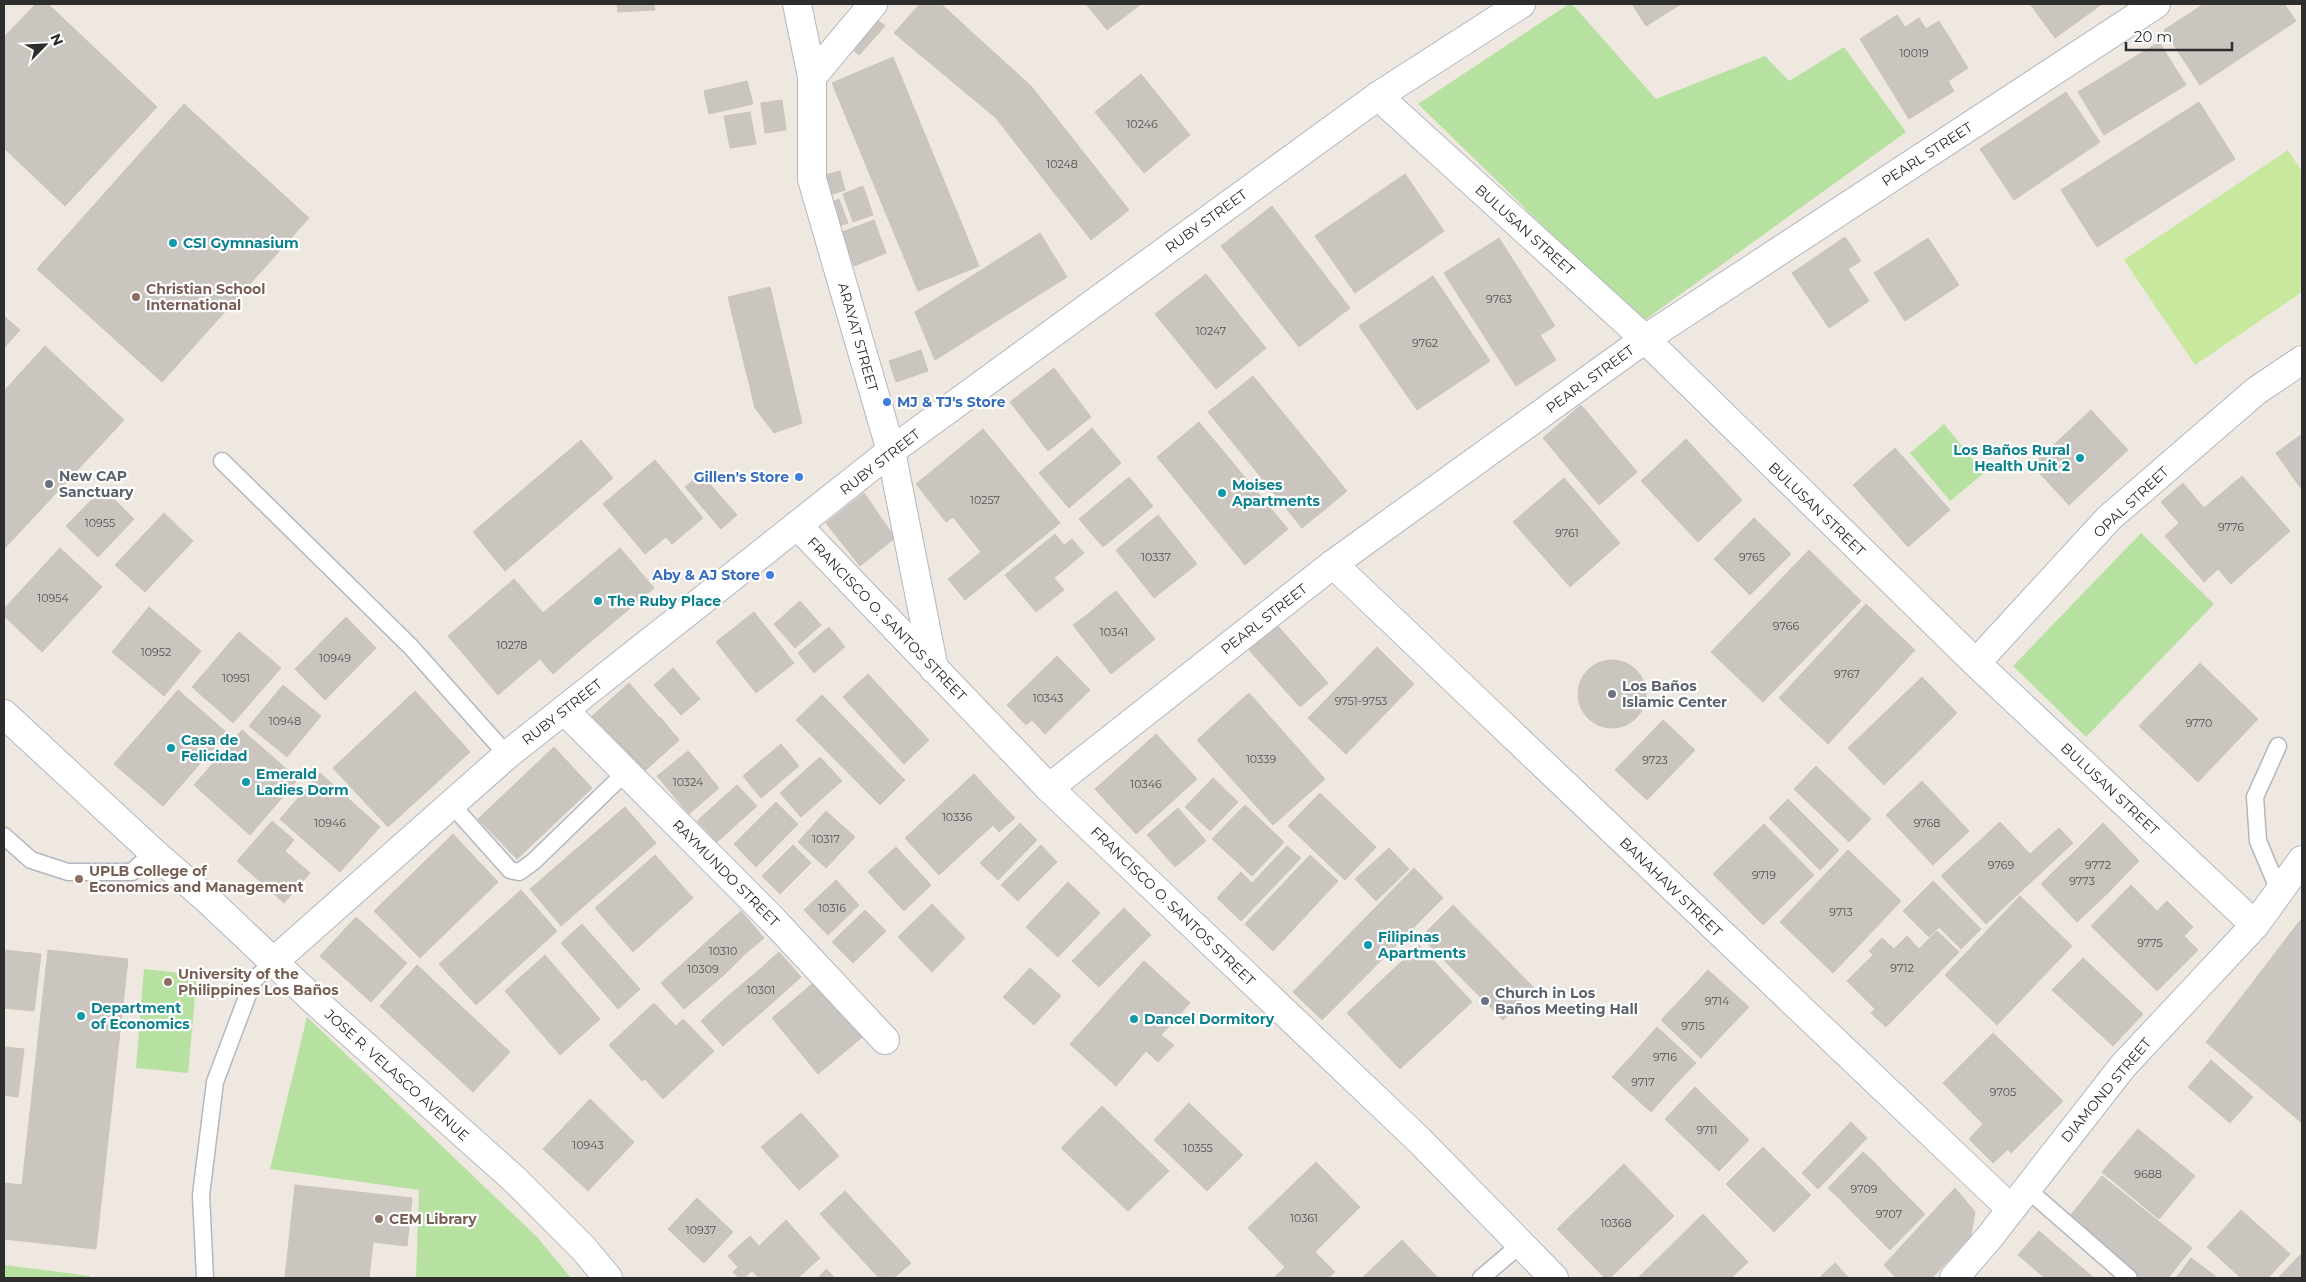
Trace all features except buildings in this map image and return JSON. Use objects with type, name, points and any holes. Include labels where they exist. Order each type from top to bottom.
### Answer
[{"type":"street","name":"ARAYAT STREET","points":[[797,4],[812,77],[812,179],[891,452],[934,669]]},
{"type":"street","points":[[812,77],[873,4]]},
{"type":"street","name":"RUBY STREET","points":[[272,963],[507,755],[891,452],[1378,96],[1521,4]]},
{"type":"street","name":"PEARL STREET","points":[[1049,788],[1334,564],[1645,339],[2156,4]]},
{"type":"street","name":"BULUSAN STREET","points":[[1378,96],[1645,339],[1976,663],[2255,925]]},
{"type":"street","name":"OPAL STREET","points":[[1976,663],[2110,518],[2256,391],[2302,360]]},
{"type":"street","name":"FRANCISCO O. SANTOS STREET","points":[[798,526],[1049,788],[1419,1140],[1554,1278]]},
{"type":"street","name":"BANAHAW STREET","points":[[1334,564],[2019,1199]]},
{"type":"street","name":"RAYMUNDO STREET","points":[[564,710],[773,920],[885,1040]]},
{"type":"street","name":"JOSE R. VELASCO AVENUE","points":[[4,714],[153,852],[208,900],[272,963],[513,1178],[584,1249],[608,1278]]},
{"type":"street","name":"DIAMOND STREET","points":[[1954,1278],[2019,1199],[2123,1066],[2255,925],[2302,860]]},
{"type":"lane","points":[[222,462],[411,647],[507,755]]},
{"type":"lane","points":[[2278,746],[2255,797],[2258,841],[2280,892]]},
{"type":"lane","points":[[452,805],[510,870],[519,872],[540,856],[626,772]]},
{"type":"lane","points":[[4,836],[31,860],[68,872],[132,872],[153,852]]},
{"type":"lane","points":[[206,1278],[202,1195],[215,1082],[253,981],[272,963]]},
{"type":"lane","points":[[2019,1199],[2129,1278]]},
{"type":"lane","points":[[1481,1278],[1521,1244]]},
{"type":"green space","points":[[1569,4],[1572,4],[1656,99],[1765,56],[1789,81],[1844,47],[1906,132],[1642,322],[1418,104]]},
{"type":"green space","points":[[2288,150],[2302,172],[2302,292],[2195,365],[2124,260]]},
{"type":"green space","points":[[1944,424],[1984,473],[1950,501],[1910,453]]},
{"type":"green space","points":[[2141,533],[2214,604],[2086,737],[2013,666]]},
{"type":"green space","points":[[144,969],[197,975],[188,1073],[136,1068]]},
{"type":"green space","points":[[307,1017],[537,1237],[571,1278],[416,1278],[419,1190],[270,1169]]},
{"type":"green space","points":[[4,1265],[90,1276],[90,1278],[4,1278]]},
{"type":"place","name":"CSI Gymnasium","points":[[173,243]]},
{"type":"place","name":"Christian School International","points":[[136,297]]},
{"type":"place","name":"MJ & TJ's Store","points":[[887,402]]},
{"type":"place","name":"Los Baños Rural Health Unit 2","points":[[2080,458]]},
{"type":"place","name":"Gillen's Store","points":[[799,477]]},
{"type":"place","name":"New CAP Sanctuary","points":[[49,484]]},
{"type":"place","name":"Moises Apartments","points":[[1222,493]]},
{"type":"place","name":"Aby & AJ Store","points":[[770,575]]},
{"type":"place","name":"The Ruby Place","points":[[598,601]]},
{"type":"place","name":"Los Baños Islamic Center","points":[[1612,694]]},
{"type":"place","name":"Casa de Felicidad","points":[[171,748]]},
{"type":"place","name":"Emerald Ladies Dorm","points":[[246,782]]},
{"type":"place","name":"UPLB College of Economics and Management","points":[[79,879]]},
{"type":"place","name":"Filipinas Apartments","points":[[1368,945]]},
{"type":"place","name":"University of the Philippines Los Baños","points":[[168,982]]},
{"type":"place","name":"Church in Los Baños Meeting Hall","points":[[1485,1001]]},
{"type":"place","name":"Department of Economics","points":[[81,1016]]},
{"type":"place","name":"Dancel Dormitory","points":[[1134,1019]]},
{"type":"place","name":"CEM Library","points":[[379,1219]]}]
